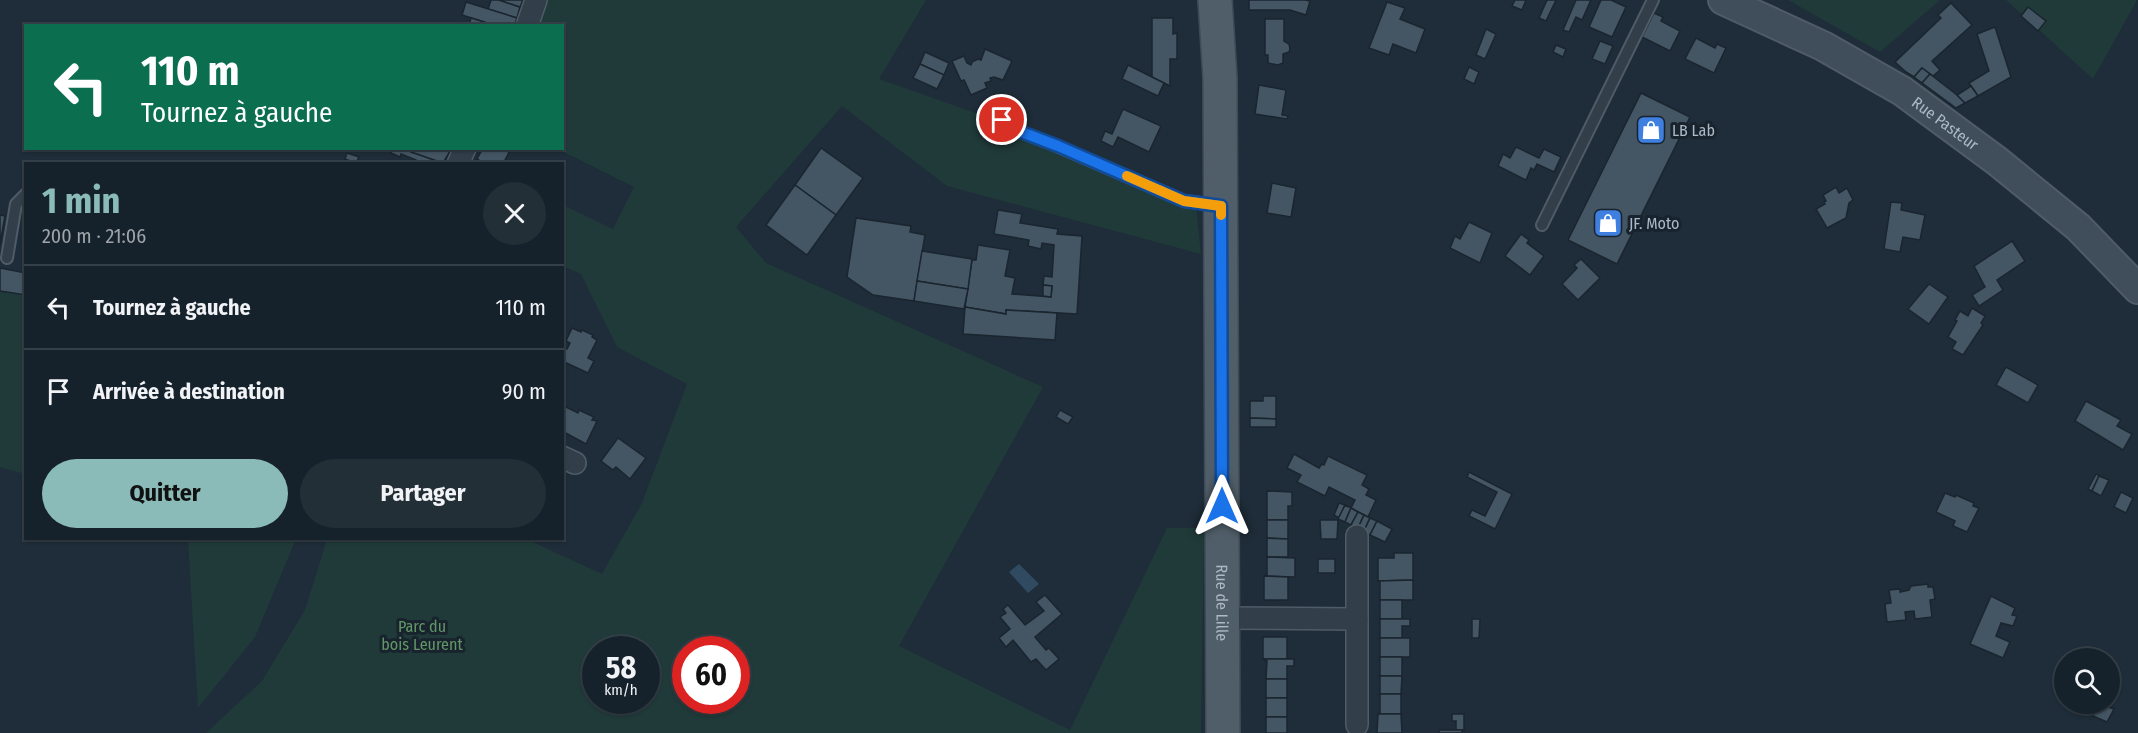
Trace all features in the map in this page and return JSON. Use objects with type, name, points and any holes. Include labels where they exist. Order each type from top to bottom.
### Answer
[{"type":"main road","name":"Rue de Lille","points":[[1215,0],[1220,78],[1223,733]]},
{"type":"main road","name":"Rue de Lille","points":[[1220,78],[1225,0]]},
{"type":"main road","name":"Rue Pasteur","points":[[1723,0],[1830,50],[1902,91],[1997,161],[2069,219],[2138,289]]},
{"type":"street","points":[[528,24],[536,0]]},
{"type":"street","points":[[1357,536],[1357,726]]},
{"type":"street","points":[[1223,618],[1357,619]]},
{"type":"lane","points":[[1542,225],[1653,0]]},
{"type":"lane","points":[[1002,120],[1016,130],[1184,201],[1221,206]]},
{"type":"lane","points":[[7,258],[16,204],[24,196]]},
{"type":"green space","name":"Parc du bois Leurent","points":[[546,0],[926,0],[879,79],[1058,142],[1196,207],[1201,254],[947,186],[842,106],[736,227],[766,263],[1043,387],[899,646],[1070,730],[1167,528],[1204,528],[1201,733],[206,733],[262,681],[305,610],[327,540],[528,540],[602,574],[642,503],[687,384],[617,347],[581,274],[564,266],[564,205],[613,229],[634,187],[560,150],[564,150],[564,24],[538,24]]},
{"type":"green space","points":[[1788,0],[1940,0],[1880,52]]},
{"type":"green space","points":[[2006,0],[2137,0],[2093,79]]},
{"type":"green space","points":[[0,292],[24,294],[24,474],[0,467]]},
{"type":"green space","points":[[188,540],[296,540],[255,637],[198,708]]},
{"type":"water","points":[[1019,564],[1039,584],[1028,593],[1009,572]]},
{"type":"building","points":[[491,0],[499,0],[520,7],[517,18],[488,9]]},
{"type":"building","points":[[499,0],[523,0],[520,7]]},
{"type":"building","points":[[1249,0],[1310,1],[1306,15],[1290,10],[1249,10]]},
{"type":"building","points":[[1515,0],[1526,0],[1522,10],[1512,6]]},
{"type":"building","points":[[1547,0],[1556,0],[1546,21],[1539,18]]},
{"type":"building","points":[[1576,0],[1591,0],[1582,20],[1576,17],[1569,32],[1563,30]]},
{"type":"building","points":[[1601,0],[1611,0],[1626,7],[1612,37],[1589,27]]},
{"type":"building","points":[[466,2],[517,18],[515,24],[491,24],[462,15]]},
{"type":"building","points":[[1387,2],[1405,8],[1400,19],[1425,29],[1416,53],[1393,44],[1389,55],[1369,48]]},
{"type":"building","points":[[1951,3],[1972,25],[1932,61],[1940,70],[1933,76],[1922,68],[1914,77],[1895,62],[1941,18],[1938,15]]},
{"type":"building","points":[[2028,7],[2046,21],[2038,31],[2021,16]]},
{"type":"building","points":[[1654,13],[1663,17],[1661,21],[1680,31],[1670,51],[1642,37]]},
{"type":"building","points":[[471,18],[484,22],[483,24],[470,24]]},
{"type":"building","points":[[1152,18],[1173,18],[1173,34],[1177,33],[1177,59],[1170,59],[1170,86],[1152,77]]},
{"type":"building","points":[[1265,19],[1284,19],[1284,41],[1289,44],[1290,49],[1289,52],[1283,54],[1283,63],[1278,65],[1268,63],[1268,55],[1265,55]]},
{"type":"building","points":[[1995,27],[2011,77],[1978,96],[1969,83],[1989,71],[1977,34]]},
{"type":"building","points":[[1486,29],[1496,34],[1485,59],[1476,55]]},
{"type":"building","points":[[1696,38],[1715,48],[1717,44],[1726,48],[1714,73],[1685,59]]},
{"type":"building","points":[[1600,41],[1613,46],[1605,64],[1592,59]]},
{"type":"building","points":[[1556,45],[1566,49],[1563,57],[1553,52]]},
{"type":"building","points":[[985,49],[1012,61],[1003,80],[990,78],[991,81],[985,83],[987,88],[971,95],[964,80],[961,81],[952,61],[964,56],[967,63],[971,65],[978,59],[981,60]]},
{"type":"building","points":[[925,52],[949,63],[944,75],[920,64]]},
{"type":"building","points":[[920,64],[944,75],[937,89],[913,78]]},
{"type":"building","points":[[1128,65],[1164,83],[1158,96],[1122,79]]},
{"type":"building","points":[[1469,67],[1479,72],[1474,84],[1464,79]]},
{"type":"building","points":[[1922,68],[1930,74],[1922,83],[1914,77]]},
{"type":"building","points":[[1930,74],[1965,103],[1956,108],[1922,83]]},
{"type":"building","points":[[1259,85],[1286,90],[1282,115],[1288,116],[1287,119],[1255,114]]},
{"type":"building","points":[[1971,86],[1978,96],[1965,103],[1957,95]]},
{"type":"building","points":[[1641,93],[1690,117],[1617,264],[1568,240]]},
{"type":"building","points":[[1123,109],[1161,126],[1149,152],[1118,137],[1113,147],[1101,141],[1105,131],[1112,134]]},
{"type":"building","points":[[1516,147],[1539,158],[1544,149],[1561,157],[1554,172],[1537,164],[1534,170],[1531,168],[1526,180],[1498,166],[1503,154],[1510,158]]},
{"type":"building","points":[[821,148],[863,178],[836,215],[795,185]]},
{"type":"building","points":[[392,150],[407,150],[440,162],[416,162],[416,160],[401,154],[400,157],[391,153]]},
{"type":"building","points":[[412,150],[451,150],[444,162],[411,152]]},
{"type":"building","points":[[482,150],[509,152],[504,162],[482,162],[477,159]]},
{"type":"building","points":[[347,153],[359,157],[356,162],[345,159]]},
{"type":"building","points":[[1272,183],[1296,188],[1291,217],[1267,213]]},
{"type":"building","points":[[795,185],[836,215],[807,255],[766,225]]},
{"type":"building","points":[[1836,187],[1839,193],[1847,188],[1853,200],[1849,203],[1846,218],[1827,228],[1816,209],[1825,204],[1823,195]]},
{"type":"building","points":[[1891,202],[1902,203],[1901,210],[1925,215],[1920,240],[1903,237],[1900,252],[1884,249]]},
{"type":"building","points":[[998,210],[1022,214],[1020,223],[1058,229],[1057,234],[1082,236],[1077,314],[1006,310],[1006,314],[965,307],[972,260],[976,260],[978,245],[1010,250],[1005,276],[1015,278],[1012,294],[1051,297],[1052,286],[1043,285],[1044,276],[1052,277],[1054,245],[1042,243],[1041,249],[1028,246],[1029,240],[994,234]]},
{"type":"building","points":[[0,215],[5,216],[0,244]]},
{"type":"building","points":[[856,218],[911,226],[910,232],[925,235],[914,301],[873,295],[847,277]]},
{"type":"building","points":[[1469,222],[1492,233],[1480,263],[1450,248],[1455,236],[1460,239]]},
{"type":"building","points":[[1521,234],[1529,240],[1527,243],[1544,256],[1530,275],[1505,256]]},
{"type":"building","points":[[2012,241],[2025,261],[1997,280],[2003,290],[1979,306],[1972,295],[1985,287],[1974,266]]},
{"type":"building","points":[[922,251],[972,259],[968,289],[917,281]]},
{"type":"building","points":[[1581,259],[1600,278],[1578,300],[1562,284],[1577,268],[1574,265]]},
{"type":"building","points":[[0,268],[24,273],[24,295],[0,291]]},
{"type":"building","points":[[917,281],[968,289],[964,309],[914,301]]},
{"type":"building","points":[[1929,284],[1948,297],[1929,324],[1908,309]]},
{"type":"building","points":[[1043,285],[1052,286],[1051,297],[1043,296]]},
{"type":"building","points":[[965,307],[1006,314],[1006,310],[1057,313],[1055,340],[963,334]]},
{"type":"building","points":[[1972,308],[1985,316],[1981,323],[1983,325],[1963,355],[1952,349],[1956,342],[1948,337],[1960,311],[1968,316]]},
{"type":"building","points":[[572,328],[593,335],[592,337],[597,340],[588,358],[594,361],[588,373],[564,362],[564,348],[567,349],[570,343],[566,341]]},
{"type":"building","points":[[2006,367],[2038,385],[2028,403],[1996,385]]},
{"type":"building","points":[[1263,396],[1276,396],[1276,419],[1250,418],[1250,401],[1263,401]]},
{"type":"building","points":[[2086,401],[2121,420],[2117,426],[2132,434],[2123,450],[2075,421]]},
{"type":"building","points":[[566,407],[578,413],[579,410],[594,417],[592,420],[597,421],[586,444],[564,432]]},
{"type":"building","points":[[1060,410],[1073,417],[1068,424],[1056,417]]},
{"type":"building","points":[[1250,418],[1276,419],[1276,427],[1250,427]]},
{"type":"building","points":[[618,438],[646,458],[630,479],[616,467],[613,470],[601,461]]},
{"type":"building","points":[[1294,454],[1319,468],[1322,464],[1324,465],[1328,456],[1367,475],[1362,485],[1369,489],[1366,495],[1376,500],[1368,517],[1351,508],[1355,500],[1329,487],[1325,496],[1297,482],[1301,475],[1287,468]]},
{"type":"building","points":[[1469,472],[1512,494],[1495,529],[1469,516],[1472,510],[1485,516],[1497,492],[1467,477]]},
{"type":"building","points":[[2096,474],[2099,476],[2092,491],[2088,489]]},
{"type":"building","points":[[2099,476],[2109,480],[2101,496],[2092,491]]},
{"type":"building","points":[[1267,491],[1292,492],[1292,506],[1288,506],[1288,520],[1267,520]]},
{"type":"building","points":[[2121,492],[2133,498],[2126,513],[2114,507]]},
{"type":"building","points":[[1945,493],[1955,497],[1956,495],[1974,503],[1973,506],[1979,508],[1967,532],[1953,526],[1955,521],[1936,512]]},
{"type":"building","points":[[1339,503],[1345,505],[1339,518],[1334,515]]},
{"type":"building","points":[[1345,505],[1351,508],[1345,522],[1338,519]]},
{"type":"building","points":[[1351,508],[1358,512],[1351,525],[1345,522]]},
{"type":"building","points":[[1358,512],[1364,515],[1358,528],[1351,525]]},
{"type":"building","points":[[1364,515],[1370,518],[1364,531],[1358,528]]},
{"type":"building","points":[[1370,518],[1377,521],[1370,535],[1364,531]]},
{"type":"building","points":[[1267,520],[1288,520],[1288,539],[1267,538]]},
{"type":"building","points":[[1320,520],[1338,520],[1337,539],[1321,539]]},
{"type":"building","points":[[1377,521],[1392,529],[1385,542],[1370,535]]},
{"type":"building","points":[[1267,538],[1288,539],[1288,557],[1267,557]]},
{"type":"building","points":[[1394,553],[1413,553],[1413,580],[1378,581],[1378,558],[1394,558]]},
{"type":"building","points":[[1267,557],[1295,558],[1295,577],[1264,576],[1267,575]]},
{"type":"building","points":[[1318,559],[1335,559],[1335,573],[1318,573]]},
{"type":"building","points":[[1264,576],[1288,577],[1288,600],[1264,600]]},
{"type":"building","points":[[1413,580],[1413,600],[1380,600],[1380,582],[1378,581]]},
{"type":"building","points":[[1928,584],[1928,587],[1933,587],[1935,599],[1930,600],[1932,617],[1915,619],[1914,611],[1905,612],[1906,620],[1887,622],[1885,604],[1891,603],[1889,590],[1900,589],[1900,592],[1909,590],[1911,586]]},
{"type":"building","points":[[1045,595],[1062,614],[1035,637],[1046,650],[1049,648],[1059,659],[1046,670],[1036,659],[1031,662],[1013,640],[1006,647],[999,638],[1010,629],[1000,617],[1006,613],[1003,609],[1008,605],[1025,625],[1044,611],[1036,602]]},
{"type":"building","points":[[1991,596],[2015,608],[2012,615],[2017,616],[2013,626],[2001,623],[1996,636],[2010,642],[2003,658],[1970,644]]},
{"type":"building","points":[[1380,600],[1402,600],[1402,619],[1380,619]]},
{"type":"building","points":[[1380,619],[1410,619],[1410,626],[1402,626],[1402,638],[1380,638]]},
{"type":"building","points":[[1472,619],[1480,619],[1479,638],[1472,638]]},
{"type":"building","points":[[1263,637],[1287,637],[1287,659],[1263,659]]},
{"type":"building","points":[[1380,638],[1410,638],[1410,657],[1380,657]]},
{"type":"building","points":[[1380,657],[1402,657],[1402,676],[1380,676]]},
{"type":"building","points":[[1263,659],[1294,659],[1294,666],[1287,666],[1287,679],[1266,679],[1267,661]]},
{"type":"building","points":[[1380,676],[1402,676],[1401,694],[1380,694]]},
{"type":"building","points":[[1266,679],[1287,679],[1287,698],[1266,698]]},
{"type":"building","points":[[1380,694],[1401,694],[1401,714],[1378,714],[1380,713]]},
{"type":"building","points":[[1266,698],[1287,698],[1287,717],[1266,717]]},
{"type":"building","points":[[1378,714],[1401,714],[1402,733],[1377,733]]},
{"type":"building","points":[[1452,714],[1464,714],[1464,730],[1456,730],[1456,721],[1452,721]]},
{"type":"building","points":[[2094,714],[2111,714],[2107,722],[2093,716]]},
{"type":"building","points":[[1266,717],[1287,717],[1287,733],[1266,733]]},
{"type":"building","points":[[1439,730],[1462,730],[1462,733],[1439,733]]},
{"type":"slow traffic","points":[[1127,176],[1184,201],[1221,206],[1221,215]]},
{"type":"place","name":"LB Lab","points":[[1651,130]]},
{"type":"place","name":"JF. Moto","points":[[1608,223]]},
{"type":"route","points":[[1002,120],[1016,130],[1184,201],[1221,206],[1222,506]]}]
